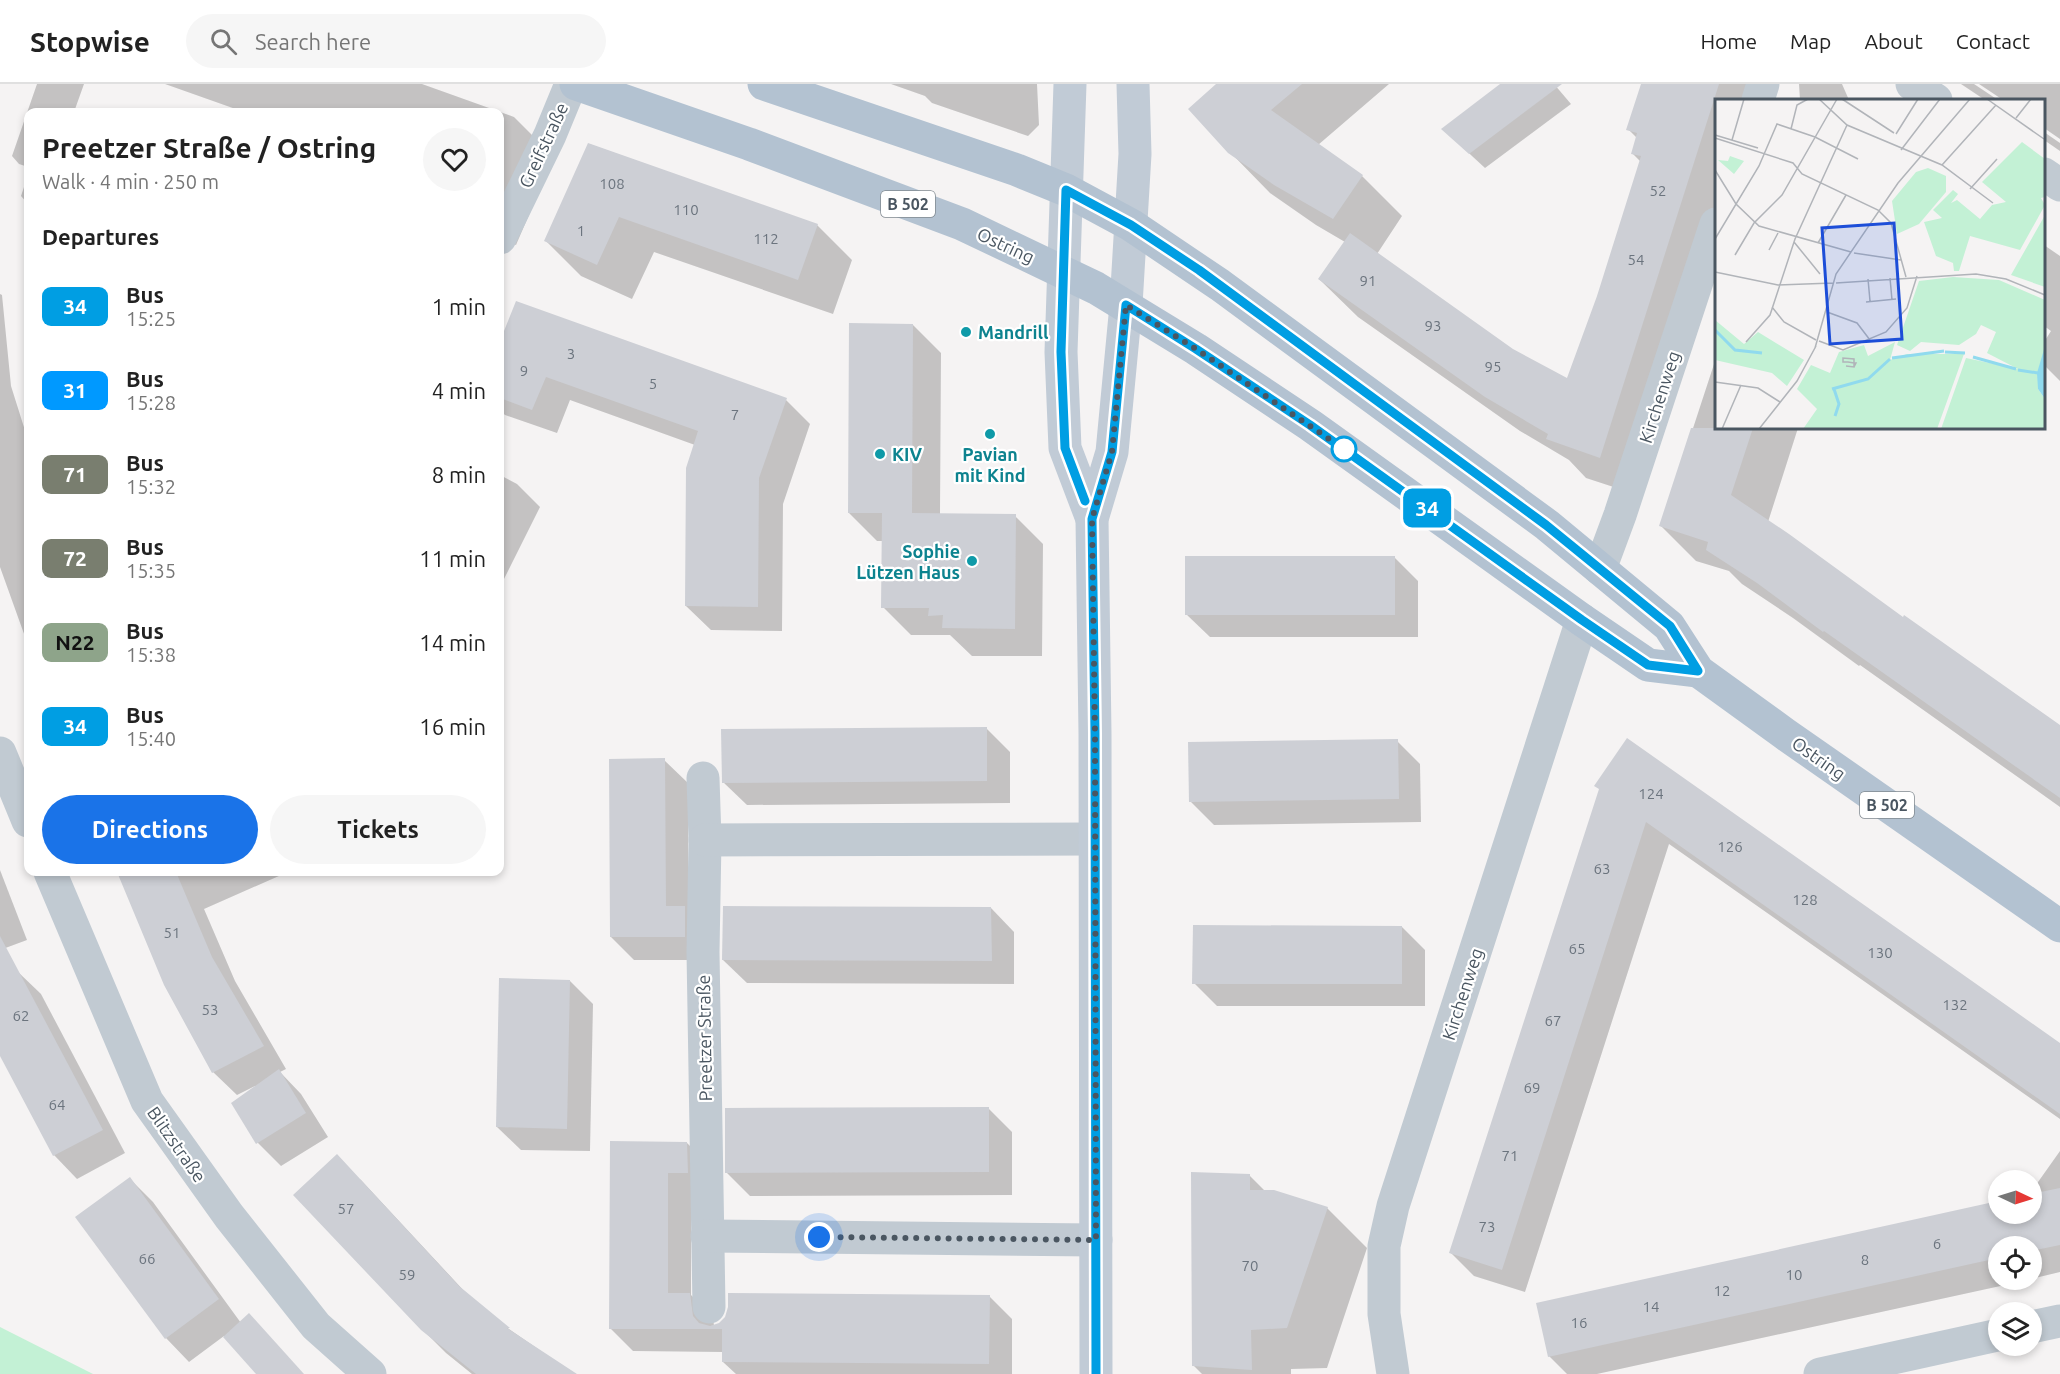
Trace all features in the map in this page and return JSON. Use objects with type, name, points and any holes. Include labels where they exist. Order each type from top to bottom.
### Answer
[{"type":"main road","name":"Ostring","points":[[576,84],[750,144],[962,224],[1063,271],[1126,305],[1310,425],[1648,665],[1698,671]]},
{"type":"main road","name":"Ostring","points":[[764,84],[1017,170],[1066,190],[1131,225],[1220,285],[1546,525],[1670,626],[1698,671],[2060,926]]},
{"type":"street","name":"Greifstraße","points":[[504,230],[553,128],[571,84]]},
{"type":"street","points":[[1070,84],[1061,352],[1065,448],[1092,519]]},
{"type":"street","points":[[1096,1374],[1095,734],[1092,519],[1112,452],[1126,305],[1136,154],[1133,84]]},
{"type":"street","points":[[1758,99],[1763,84]]},
{"type":"street","points":[[1912,84],[1934,99]]},
{"type":"street","points":[[2045,175],[2060,185]]},
{"type":"street","name":"Kirchenweg","points":[[1600,568],[1715,227]]},
{"type":"street","name":"Kirchenweg","points":[[1393,1374],[1384,1314],[1384,1246],[1393,1206],[1582,620]]},
{"type":"street","points":[[0,753],[24,805]]},
{"type":"street","name":"Preetzer Straße","points":[[703,778],[705,840],[703,952],[709,1307]]},
{"type":"street","points":[[705,840],[1094,839]]},
{"type":"street","name":"Blitzstraße","points":[[52,876],[147,1101],[229,1216],[316,1326],[370,1374]]},
{"type":"street","points":[[707,1236],[1096,1240]]},
{"type":"street","points":[[2042,1325],[2060,1321]]},
{"type":"street","points":[[1820,1374],[1988,1337]]},
{"type":"green space","points":[[0,1327],[93,1374],[0,1374]]},
{"type":"building","points":[[1216,84],[1302,84],[1271,110],[1363,175],[1333,219],[1274,185],[1228,153],[1188,109]]},
{"type":"building","points":[[1500,84],[1562,84],[1469,154],[1441,129]]},
{"type":"building","points":[[1641,84],[1719,84],[1600,458],[1546,439],[1548,434],[1485,397],[1318,279],[1350,233],[1513,349],[1567,378],[1597,296],[1641,156],[1631,154],[1637,133],[1626,130]]},
{"type":"building","points":[[588,143],[818,224],[798,280],[619,217],[597,265],[544,241]]},
{"type":"building","points":[[516,301],[787,398],[759,478],[758,607],[685,606],[686,468],[698,431],[546,377],[532,410],[504,400],[504,331]]},
{"type":"building","points":[[849,323],[913,324],[912,513],[1016,514],[1015,629],[942,628],[943,615],[928,616],[929,608],[881,608],[882,513],[848,513]]},
{"type":"building","points":[[1691,428],[1753,429],[1731,495],[2060,725],[2060,798],[1757,583],[1706,550],[1708,542],[1659,526]]},
{"type":"building","points":[[1185,556],[1395,556],[1395,615],[1185,615]]},
{"type":"building","points":[[987,727],[987,781],[722,783],[721,729]]},
{"type":"building","points":[[1627,738],[2060,1043],[2060,1114],[1646,822],[1502,1270],[1449,1253],[1599,789],[1594,786]]},
{"type":"building","points":[[1398,739],[1399,799],[1189,802],[1188,742]]},
{"type":"building","points":[[665,758],[666,906],[685,906],[685,937],[610,937],[609,759]]},
{"type":"building","points":[[119,876],[178,876],[212,957],[264,1046],[212,1073],[164,985]]},
{"type":"building","points":[[723,906],[991,907],[992,961],[722,960]]},
{"type":"building","points":[[1193,925],[1402,926],[1402,984],[1192,984]]},
{"type":"building","points":[[0,936],[103,1130],[53,1156],[0,1056]]},
{"type":"building","points":[[499,978],[570,980],[567,1129],[496,1127]]},
{"type":"building","points":[[279,1069],[306,1113],[256,1144],[231,1103]]},
{"type":"building","points":[[989,1107],[989,1172],[725,1173],[725,1108]]},
{"type":"building","points":[[610,1141],[687,1142],[688,1173],[668,1173],[668,1293],[690,1293],[693,1316],[699,1323],[710,1326],[719,1323],[725,1317],[728,1293],[990,1295],[989,1364],[722,1362],[722,1329],[609,1329]]},
{"type":"building","points":[[337,1154],[459,1286],[510,1328],[507,1328],[577,1374],[476,1374],[421,1330],[293,1195]]},
{"type":"building","points":[[1191,1172],[1250,1174],[1250,1190],[1274,1190],[1328,1207],[1287,1328],[1251,1330],[1252,1370],[1192,1366]]},
{"type":"building","points":[[130,1177],[219,1299],[165,1339],[75,1217]]},
{"type":"building","points":[[2060,1188],[2060,1245],[2042,1249],[2042,1236],[1988,1236],[1988,1260],[1548,1357],[1536,1303],[1988,1203],[1988,1224],[2042,1224],[2042,1192]]},
{"type":"building","points":[[249,1313],[304,1374],[256,1374],[223,1337]]},
{"type":"bus line","name":"34","points":[[1085,501],[1065,448],[1061,352],[1066,190],[1131,225],[1199,270],[1546,525],[1670,626],[1698,671],[1648,665],[1310,425],[1126,305],[1112,452],[1092,519],[1095,734],[1096,1374]]},
{"type":"place","name":"Mandrill","points":[[966,332]]},
{"type":"place","name":"Pavian mit Kind","points":[[990,434]]},
{"type":"place","name":"KIV","points":[[880,454]]},
{"type":"place","name":"Sophie Lützen Haus","points":[[972,561]]},
{"type":"route","points":[[819,1237],[1096,1240],[1095,734],[1092,519],[1112,452],[1126,305],[1196,349],[1344,449]]}]
